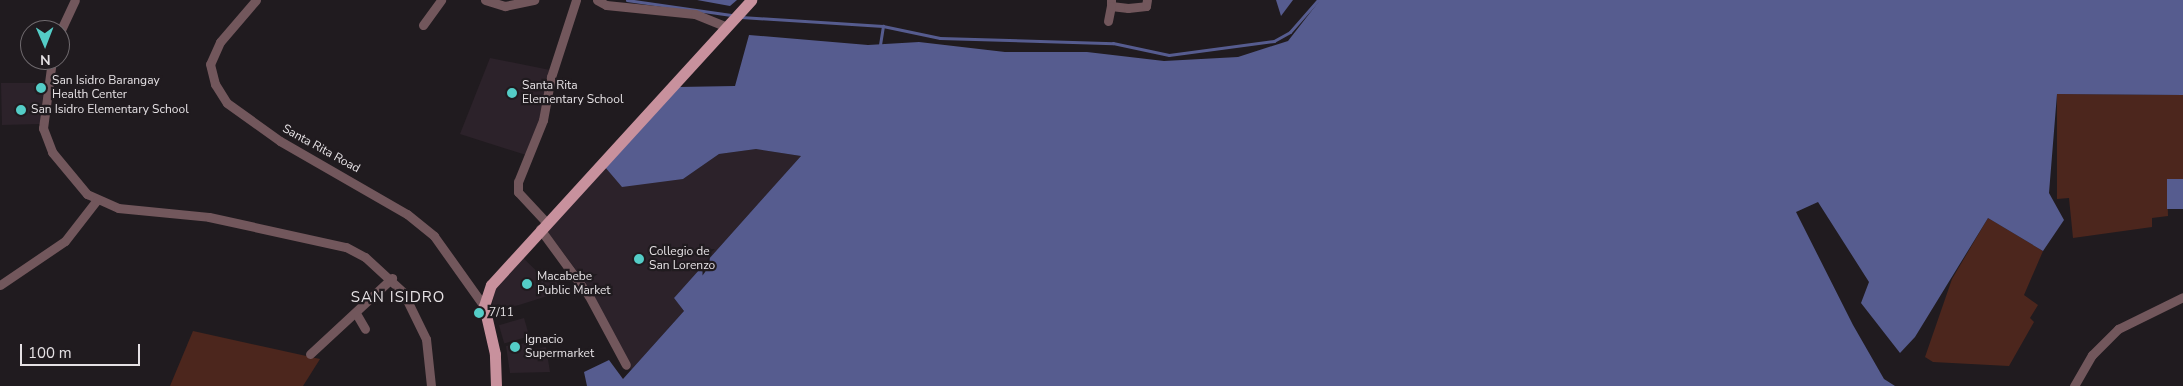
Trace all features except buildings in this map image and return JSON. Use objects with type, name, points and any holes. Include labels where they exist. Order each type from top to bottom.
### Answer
[{"type":"main road","points":[[496,386],[495,354],[484,306],[491,285],[747,4]]},
{"type":"street","points":[[66,20],[75,0]]},
{"type":"street","name":"Santa Rita Road","points":[[256,0],[220,42],[210,64],[214,84],[227,102],[272,136],[407,214],[434,236],[484,306]]},
{"type":"street","points":[[423,25],[441,0]]},
{"type":"street","points":[[485,0],[505,6],[534,0]]},
{"type":"street","points":[[576,0],[551,77],[543,120],[518,182],[518,192],[589,296],[626,365]]},
{"type":"street","points":[[597,0],[606,5],[695,14],[726,25]]},
{"type":"street","points":[[1108,21],[1111,3],[1146,6],[1147,0]]},
{"type":"street","points":[[51,70],[43,128],[52,152],[96,201],[118,208],[209,218],[346,247],[392,278],[426,339],[432,386]]},
{"type":"street","points":[[0,285],[65,241],[96,201]]},
{"type":"street","points":[[310,354],[329,333],[357,315],[361,305],[392,278]]},
{"type":"street","points":[[2074,386],[2079,372],[2118,329],[2183,297]]},
{"type":"street","points":[[357,315],[365,329]]},
{"type":"shaded area","name":"Santa Rita Elementary School","points":[[490,58],[550,70],[543,115],[526,155],[460,134]]},
{"type":"shaded area","name":"San Isidro Elementary School","points":[[1,83],[37,83],[36,94],[43,95],[40,124],[2,125]]},
{"type":"shaded area","points":[[2057,94],[2183,95],[2183,179],[2167,180],[2168,216],[2152,218],[2152,227],[2073,238],[2069,198],[2057,199]]},
{"type":"shaded area","name":"Collegio de San Lorenzo","points":[[756,149],[801,156],[674,298],[684,311],[631,370],[588,286],[547,231],[605,167],[683,179],[719,154]]},
{"type":"shaded area","points":[[1988,218],[2043,251],[2024,295],[2038,305],[2030,318],[2034,322],[2009,366],[1933,362],[1925,357],[1952,279]]},
{"type":"shaded area","name":"Macabebe Public Market","points":[[520,255],[547,281],[555,278],[560,292],[491,314],[495,286]]},
{"type":"shaded area","name":"Ignacio Supermarket","points":[[524,318],[529,336],[504,343],[499,325]]},
{"type":"shaded area","points":[[193,331],[320,359],[303,386],[170,386]]},
{"type":"shaded area","name":"Ignacio Supermarket","points":[[526,343],[527,350],[546,347],[550,372],[510,373],[506,346]]},
{"type":"water","points":[[697,0],[737,0],[730,6]]},
{"type":"water","points":[[1276,0],[1293,0],[1281,16]]},
{"type":"water","points":[[1320,0],[2183,0],[2183,95],[2057,94],[2049,193],[2064,220],[2043,251],[1988,218],[1915,337],[1900,353],[1861,303],[1869,282],[1818,202],[1796,212],[1853,325],[1884,379],[1895,386],[587,386],[584,372],[609,360],[623,379],[684,311],[674,298],[801,156],[756,149],[719,154],[683,179],[622,187],[605,167],[678,87],[735,86],[749,35],[868,45],[919,42],[1005,52],[1087,52],[1164,61],[1238,57],[1288,41]]},
{"type":"water","points":[[2167,179],[2183,179],[2183,209],[2167,209]]},
{"type":"waterway","points":[[627,0],[731,15]]},
{"type":"waterway","points":[[741,17],[883,26],[940,38],[1113,43],[1169,55],[1274,41],[1290,32],[1318,0]]},
{"type":"waterway","points":[[880,45],[883,26]]},
{"type":"place","name":"San Isidro Barangay Health Center","points":[[41,88]]},
{"type":"place","name":"Santa Rita Elementary School","points":[[512,93]]},
{"type":"place","name":"San Isidro Elementary School","points":[[21,110]]},
{"type":"place","name":"Collegio de San Lorenzo","points":[[639,259]]},
{"type":"place","name":"Macabebe Public Market","points":[[527,284]]},
{"type":"place","name":"7/11","points":[[479,313]]},
{"type":"place","name":"Ignacio Supermarket","points":[[515,347]]},
{"type":"district","name":"SAN ISIDRO","points":[[398,298]]}]
